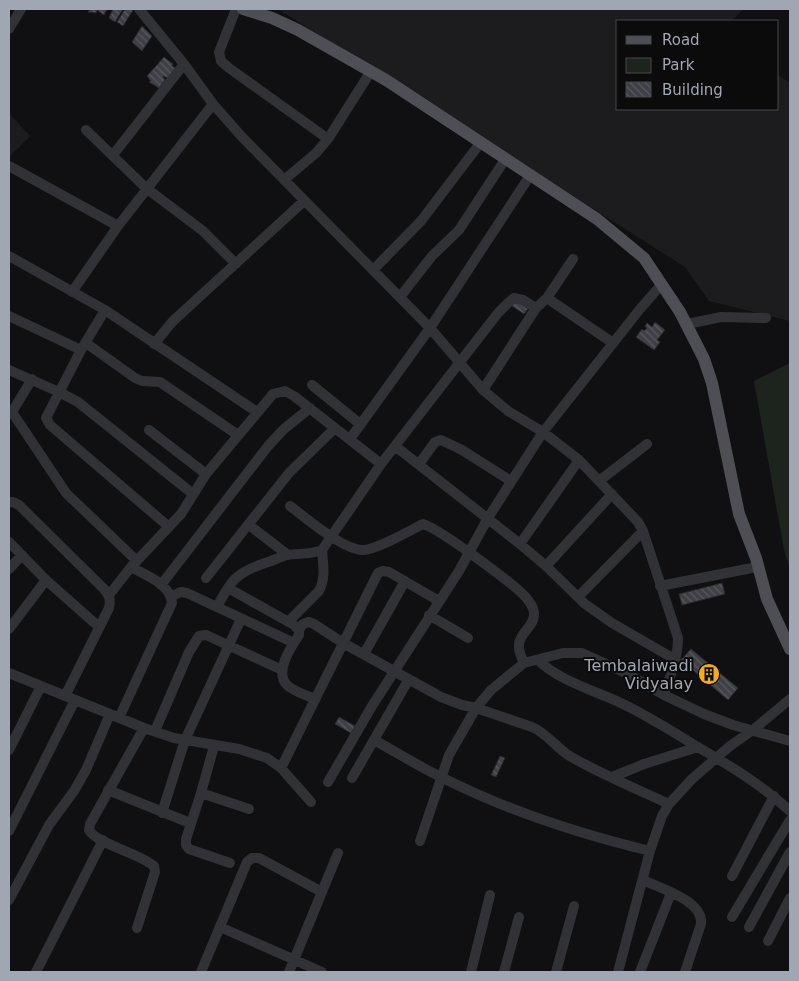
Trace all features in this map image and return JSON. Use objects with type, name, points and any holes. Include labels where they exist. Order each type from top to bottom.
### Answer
[{"type":"main road","points":[[243,9],[272,18],[298,30],[371,72],[531,174],[597,219],[644,258],[687,324],[704,359],[712,383],[739,514],[756,558],[767,599],[790,649]]},
{"type":"street","points":[[9,29],[21,9]]},
{"type":"street","points":[[139,9],[184,64],[213,104],[304,201],[430,328],[483,390],[508,411],[543,432],[578,460],[638,522],[643,531],[678,638],[676,660],[664,695]]},
{"type":"street","points":[[236,9],[219,52],[221,61],[228,68],[328,139]]},
{"type":"street","points":[[113,155],[184,64]]},
{"type":"street","points":[[284,180],[316,153],[328,139],[371,72]]},
{"type":"street","points":[[72,292],[146,188],[213,104]]},
{"type":"street","points":[[86,130],[146,188],[204,231],[236,264]]},
{"type":"street","points":[[372,270],[421,221],[481,142]]},
{"type":"street","points":[[400,297],[432,256],[459,230],[506,158]]},
{"type":"street","points":[[9,166],[118,226]]},
{"type":"street","points":[[350,439],[430,328],[531,174]]},
{"type":"street","points":[[154,344],[173,321],[304,201]]},
{"type":"street","points":[[9,256],[105,310],[256,412]]},
{"type":"street","points":[[483,390],[536,308],[547,298],[573,259]]},
{"type":"street","points":[[328,782],[394,670],[439,601],[488,518],[543,432],[662,284]]},
{"type":"street","points":[[218,607],[228,588],[247,569],[288,555],[313,554],[322,550],[381,464],[508,302],[514,298],[523,300],[536,308]]},
{"type":"street","points":[[547,298],[614,343]]},
{"type":"street","points":[[105,310],[46,418],[50,425],[169,527]]},
{"type":"street","points":[[9,316],[84,347],[135,378],[142,381],[160,382],[238,435]]},
{"type":"street","points":[[687,324],[721,317],[766,318]]},
{"type":"street","points":[[9,370],[78,402],[193,494]]},
{"type":"street","points":[[32,380],[10,413],[66,493],[134,564],[172,596]]},
{"type":"street","points":[[312,385],[360,424]]},
{"type":"street","points":[[109,595],[134,564],[181,514],[206,474],[273,394],[285,391],[310,408],[381,464]]},
{"type":"street","points":[[161,585],[268,446],[284,429],[310,408]]},
{"type":"street","points":[[206,578],[289,473],[335,428]]},
{"type":"street","points":[[150,430],[206,474]]},
{"type":"street","points":[[419,464],[435,442],[441,440],[448,441],[511,481]]},
{"type":"street","points":[[599,481],[647,444]]},
{"type":"street","points":[[395,446],[520,544],[546,566],[578,598],[612,623],[676,660]]},
{"type":"street","points":[[520,544],[578,460]]},
{"type":"street","points":[[546,566],[612,494]]},
{"type":"street","points":[[9,502],[20,505],[109,595],[110,601],[109,608],[99,627],[70,698],[9,831]]},
{"type":"street","points":[[290,506],[332,537],[353,548],[363,550],[379,545],[423,524],[438,530],[528,599],[534,615],[533,622],[522,636],[519,644],[524,663]]},
{"type":"street","points":[[249,525],[288,555]]},
{"type":"street","points":[[578,598],[643,531]]},
{"type":"street","points":[[9,542],[46,580],[99,627]]},
{"type":"street","points":[[288,622],[322,586],[322,550]]},
{"type":"street","points":[[9,569],[22,555]]},
{"type":"street","points":[[660,586],[757,567]]},
{"type":"street","points":[[280,768],[378,573],[383,571],[390,572],[439,601]]},
{"type":"street","points":[[9,629],[46,580]]},
{"type":"street","points":[[364,654],[405,581]]},
{"type":"street","points":[[228,588],[299,630]]},
{"type":"street","points":[[172,596],[181,592],[188,593],[294,643]]},
{"type":"street","points":[[9,900],[49,825],[74,791],[115,716],[169,610],[172,596]]},
{"type":"street","points":[[429,615],[468,638]]},
{"type":"street","points":[[162,813],[185,740],[241,619]]},
{"type":"street","points":[[315,699],[294,690],[286,684],[282,670],[299,630],[303,624],[309,622],[441,697],[539,730],[567,754],[669,804]]},
{"type":"street","points":[[155,731],[189,652],[199,636],[206,635],[282,670]]},
{"type":"street","points":[[420,841],[449,756],[476,708],[491,690],[524,663],[563,652],[582,653],[628,674],[664,695],[704,714],[733,725],[790,741]]},
{"type":"street","points":[[538,660],[558,674],[623,704],[718,758],[774,796],[790,811]]},
{"type":"street","points":[[9,673],[144,728],[185,740],[253,753],[267,758],[280,768],[311,802]]},
{"type":"street","points":[[352,778],[409,679]]},
{"type":"street","points":[[9,750],[41,686]]},
{"type":"street","points":[[618,972],[650,851],[662,816],[669,804],[692,779],[730,746],[753,730],[790,699]]},
{"type":"street","points":[[138,928],[156,872],[154,866],[142,858],[92,834],[89,830],[90,824],[108,790],[144,728]]},
{"type":"street","points":[[374,740],[441,777],[488,798],[534,816],[614,842],[650,851]]},
{"type":"street","points":[[214,746],[201,793],[190,823],[186,845],[189,849],[230,863]]},
{"type":"street","points":[[612,777],[644,764],[698,747]]},
{"type":"street","points":[[108,790],[190,823]]},
{"type":"street","points":[[201,793],[249,809]]},
{"type":"street","points":[[732,876],[774,796]]},
{"type":"street","points":[[732,917],[790,820]]},
{"type":"street","points":[[36,972],[103,840]]},
{"type":"street","points":[[749,927],[790,852]]},
{"type":"street","points":[[289,972],[338,853]]},
{"type":"street","points":[[201,972],[247,862],[252,858],[259,858],[322,892]]},
{"type":"street","points":[[643,880],[671,892],[696,907],[702,919],[685,972]]},
{"type":"street","points":[[640,972],[671,892]]},
{"type":"street","points":[[471,972],[490,895]]},
{"type":"street","points":[[768,941],[790,898]]},
{"type":"street","points":[[556,972],[574,906]]},
{"type":"street","points":[[504,972],[519,917]]},
{"type":"street","points":[[220,927],[322,972]]},
{"type":"shaded area","points":[[278,9],[744,9],[732,20],[616,20],[616,110],[779,110],[779,76],[790,83],[790,321],[709,301],[685,267]]},
{"type":"shaded area","points":[[9,113],[30,136],[10,156],[9,154]]},
{"type":"green space","points":[[790,363],[790,569],[784,550],[754,381]]},
{"type":"building","points":[[90,9],[98,9],[96,13],[88,12]]},
{"type":"building","points":[[99,9],[107,9],[104,15],[98,11]]},
{"type":"building","points":[[113,9],[123,9],[115,22],[109,18]]},
{"type":"building","points":[[125,9],[133,10],[123,26],[117,22]]},
{"type":"building","points":[[142,26],[152,36],[142,51],[132,42]]},
{"type":"building","points":[[164,57],[177,69],[168,78],[163,76],[165,80],[159,88],[149,82],[151,81],[147,76]]},
{"type":"building","points":[[515,300],[528,309],[524,314],[512,306]]},
{"type":"building","points":[[655,322],[665,330],[657,340],[660,342],[654,350],[636,337],[642,329],[644,331],[647,328],[645,326],[647,323],[652,327]]},
{"type":"building","points":[[722,583],[725,594],[682,605],[679,594]]},
{"type":"building","name":"Tembalaiwadi Vidyalay","points":[[691,649],[738,688],[728,700],[681,660]]},
{"type":"building","points":[[339,717],[355,726],[351,733],[335,724]]},
{"type":"building","points":[[500,756],[505,758],[496,777],[491,775]]},
{"type":"place","name":"Tembalaiwadi Vidyalay","points":[[709,674]]}]
